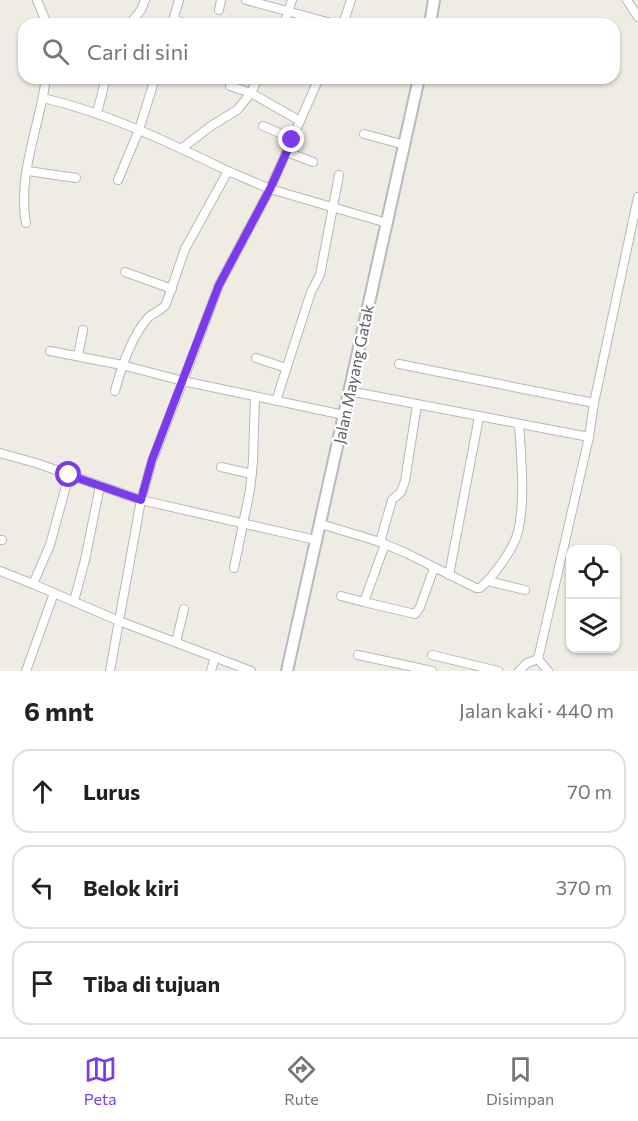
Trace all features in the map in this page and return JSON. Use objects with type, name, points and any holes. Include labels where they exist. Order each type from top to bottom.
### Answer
[{"type":"street","points":[[37,0],[44,18]]},
{"type":"street","points":[[135,18],[145,0]]},
{"type":"street","points":[[174,18],[179,0]]},
{"type":"street","points":[[219,10],[221,0]]},
{"type":"street","points":[[246,0],[313,18]]},
{"type":"street","points":[[285,18],[292,0]]},
{"type":"street","points":[[345,18],[351,0]]},
{"type":"street","points":[[431,18],[434,0]]},
{"type":"street","points":[[627,0],[638,17]]},
{"type":"street","points":[[26,223],[24,201],[28,171],[45,84]]},
{"type":"street","points":[[97,113],[104,84]]},
{"type":"street","points":[[118,180],[153,84]]},
{"type":"street","points":[[179,148],[237,110],[255,84]]},
{"type":"street","points":[[110,671],[141,500],[152,460],[219,285],[288,152],[316,84]]},
{"type":"street","name":"Jalan Mayang Gatak","points":[[287,671],[418,84]]},
{"type":"street","points":[[230,86],[250,93],[300,121]]},
{"type":"street","points":[[43,98],[97,113],[270,189],[387,223]]},
{"type":"street","points":[[263,126],[292,140]]},
{"type":"street","points":[[364,134],[405,145]]},
{"type":"street","points":[[288,152],[313,162]]},
{"type":"street","points":[[28,171],[76,178]]},
{"type":"street","points":[[115,391],[122,365],[146,320],[162,309],[172,288],[185,249],[228,171]]},
{"type":"street","points":[[276,401],[311,292],[320,275],[339,175]]},
{"type":"street","points":[[538,659],[590,437],[594,403],[638,197]]},
{"type":"street","points":[[125,272],[172,288]]},
{"type":"street","points":[[78,356],[83,330]]},
{"type":"street","points":[[50,351],[344,415]]},
{"type":"street","points":[[256,358],[286,368]]},
{"type":"street","points":[[399,364],[594,403]]},
{"type":"street","points":[[349,391],[590,437]]},
{"type":"street","points":[[234,568],[252,474],[255,397]]},
{"type":"street","points":[[364,602],[382,544],[392,500],[401,492],[404,484],[417,405]]},
{"type":"street","points":[[449,575],[479,417]]},
{"type":"street","points":[[321,524],[382,544],[478,589],[488,581],[518,535],[522,482],[519,424]]},
{"type":"street","points":[[0,453],[33,462],[141,500],[316,540]]},
{"type":"street","points":[[221,467],[252,474]]},
{"type":"street","points":[[33,584],[50,545],[69,475]]},
{"type":"street","points":[[74,601],[86,560],[100,486]]},
{"type":"street","points":[[341,596],[415,614],[420,607],[434,568]]},
{"type":"street","points":[[0,571],[119,621],[251,671]]},
{"type":"street","points":[[488,581],[525,590]]},
{"type":"street","points":[[26,671],[54,593]]},
{"type":"street","points":[[176,642],[184,609]]},
{"type":"street","points":[[358,654],[432,671]]},
{"type":"street","points":[[432,656],[498,671]]},
{"type":"street","points":[[211,671],[215,657]]},
{"type":"street","points":[[519,671],[527,663],[538,659]]},
{"type":"street","points":[[538,659],[548,671]]},
{"type":"route","points":[[69,475],[141,500],[152,460],[203,323],[230,262],[270,189],[292,140]]}]
